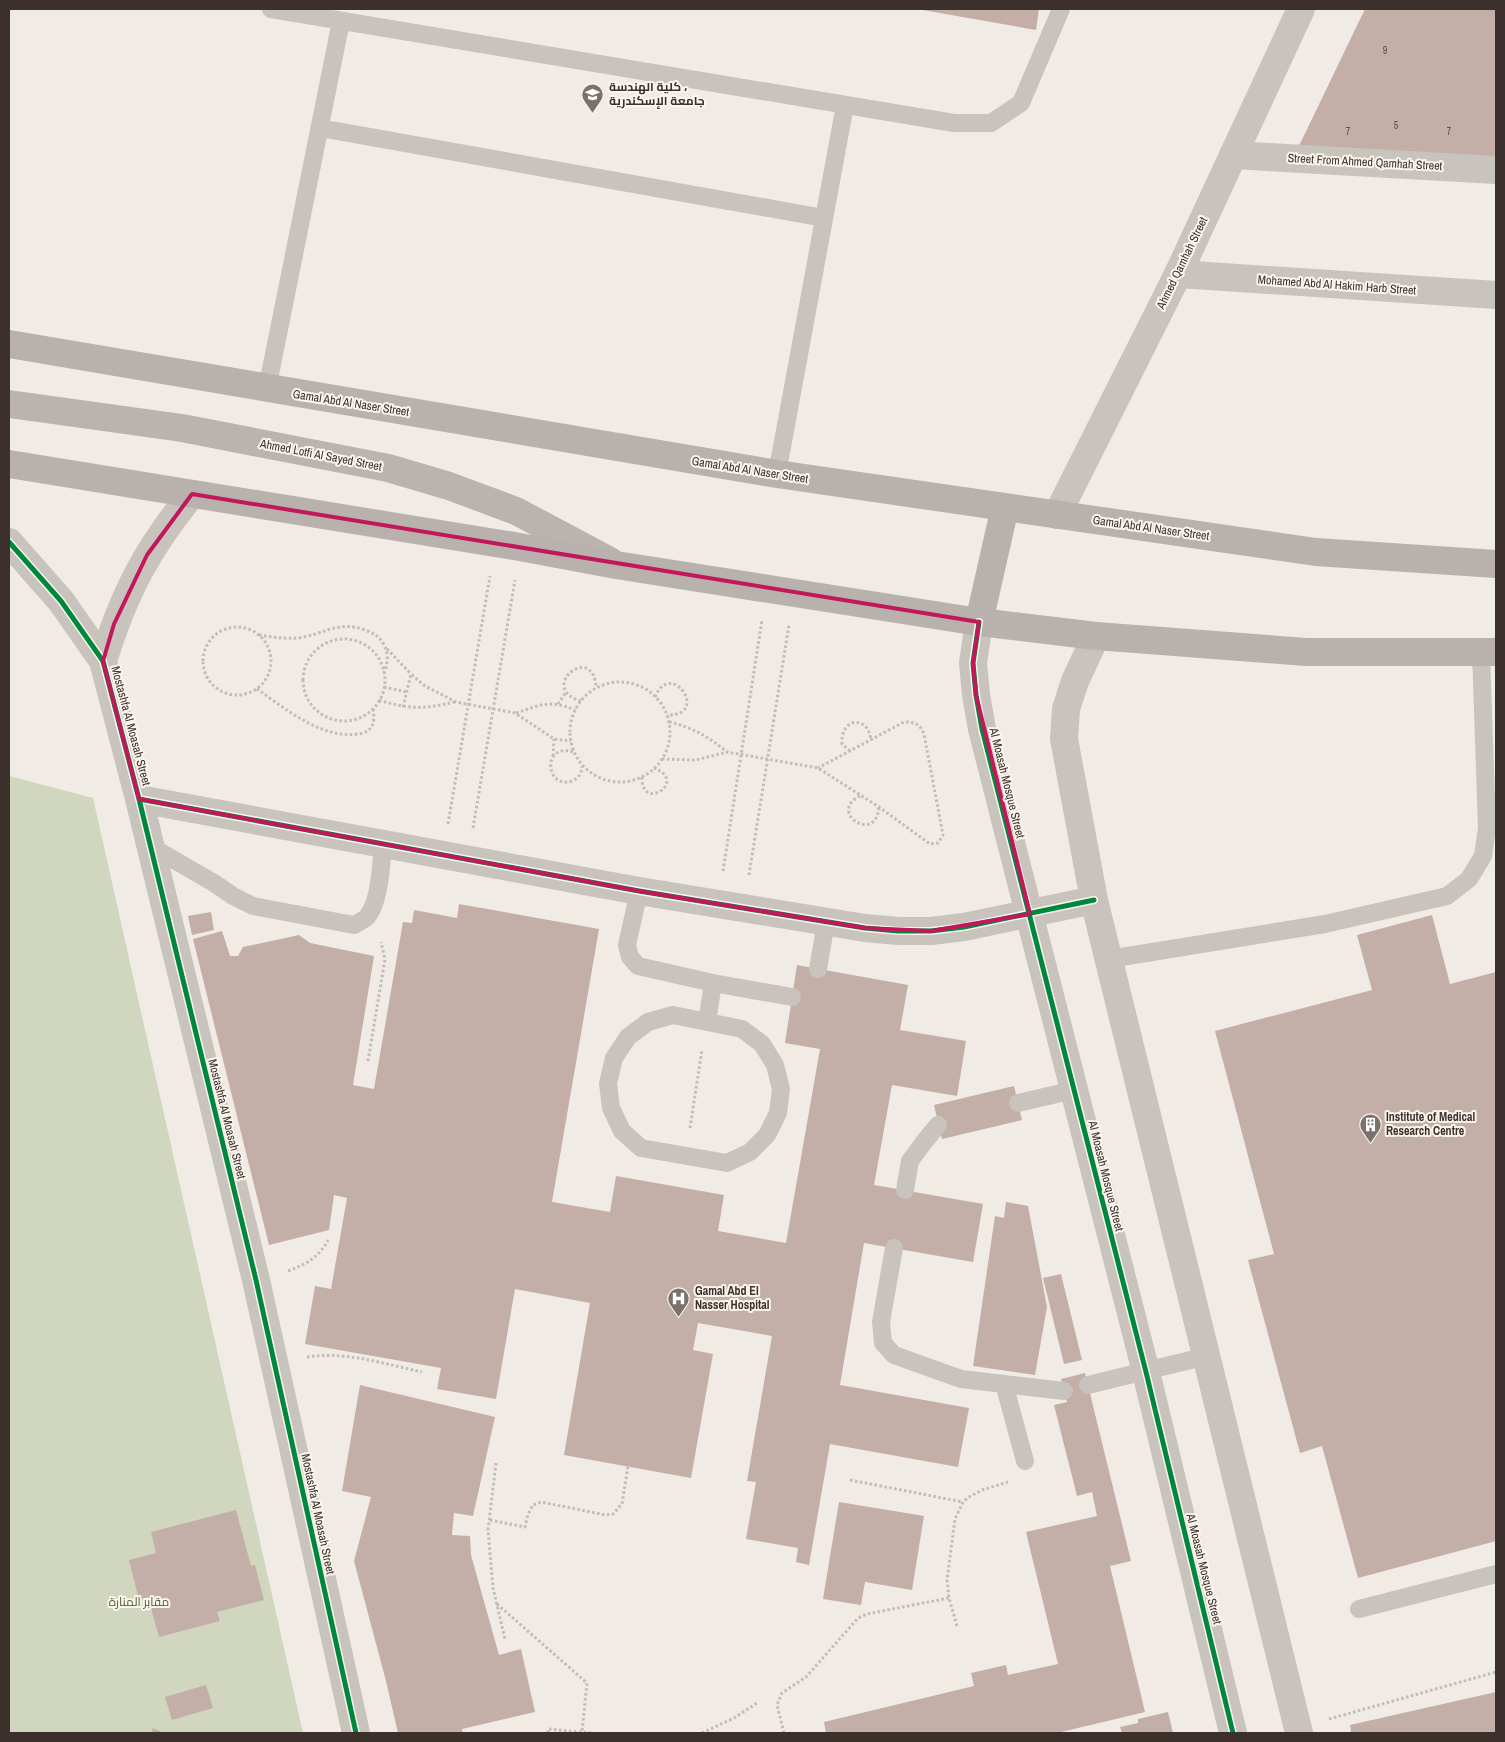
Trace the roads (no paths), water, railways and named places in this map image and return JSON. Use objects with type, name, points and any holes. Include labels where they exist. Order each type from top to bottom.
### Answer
[{"type":"main road","name":"Gamal Abd Al Naser Street","points":[[9,344],[777,474],[1316,552],[1496,564]]},
{"type":"main road","name":"Ahmed Lotfi Al Sayed Street","points":[[9,404],[182,428],[388,468],[450,486],[516,511],[616,564]]},
{"type":"main road","points":[[9,464],[979,622],[1096,636],[1306,652],[1488,652]]},
{"type":"main road","points":[[979,622],[1005,507]]},
{"type":"street","name":"Ahmed Qamhah Street","points":[[1057,515],[1178,274],[1301,9]]},
{"type":"street","name":"Street From Ahmed Qamhah Street","points":[[1233,155],[1496,170]]},
{"type":"street","name":"Mohamed Abd Al Hakim Harb Street","points":[[1178,274],[1496,295]]},
{"type":"street","name":"Mostashfa Al Moasah Street","points":[[103,661],[118,615],[147,555],[168,523],[192,494]]},
{"type":"street","name":"Mostashfa Al Moasah Street","points":[[9,542],[61,601],[103,661],[139,799],[256,1280],[356,1733]]},
{"type":"street","name":"Al Moasah Mosque Street","points":[[979,622],[973,663],[982,728],[1146,1372],[1233,1733]]},
{"type":"street","points":[[1096,636],[1075,681],[1066,709],[1064,739],[1094,900],[1207,1356],[1291,1732]]},
{"type":"street","points":[[139,799],[638,891],[898,932],[964,927],[1094,900]]},
{"type":"lane","points":[[271,9],[954,123],[991,123],[1021,103],[1061,9]]},
{"type":"lane","points":[[267,389],[341,21]]},
{"type":"lane","points":[[777,474],[845,105]]},
{"type":"lane","points":[[320,128],[824,218]]},
{"type":"lane","points":[[1109,959],[1326,924],[1447,896],[1469,880],[1483,856],[1487,828],[1488,652]]},
{"type":"lane","points":[[150,846],[253,906],[354,925],[366,918],[373,909],[383,845]]},
{"type":"lane","points":[[638,891],[627,945],[630,957],[638,966],[713,983],[792,997]]},
{"type":"lane","points":[[818,969],[826,922]]},
{"type":"lane","points":[[707,1022],[713,983]]},
{"type":"lane","points":[[673,1015],[707,1022],[742,1029],[762,1044],[775,1065],[781,1089],[778,1113],[767,1135],[750,1152],[727,1163],[641,1148],[622,1131],[611,1108],[608,1083],[612,1066],[614,1058],[628,1037],[648,1022],[673,1015]]},
{"type":"lane","points":[[1018,1103],[1074,1090]]},
{"type":"lane","points":[[905,1190],[910,1161],[938,1125]]},
{"type":"lane","points":[[894,1248],[881,1322],[883,1343],[894,1355],[961,1379],[1064,1391]]},
{"type":"lane","points":[[1088,1385],[1207,1356]]},
{"type":"lane","points":[[1004,1384],[1025,1461]]},
{"type":"lane","points":[[1359,1609],[1496,1574]]},
{"type":"place","name":"كلية الهندسة ، جامعة الإسكندرية","points":[[593,113]]},
{"type":"place","name":"Institute of Medical Research Centre","points":[[1370,1143]]},
{"type":"place","name":"Gamal Abd El Nasser Hospital","points":[[679,1317]]},
{"type":"park label","name":"مقابر المنارة","points":[[139,1602]]}]
